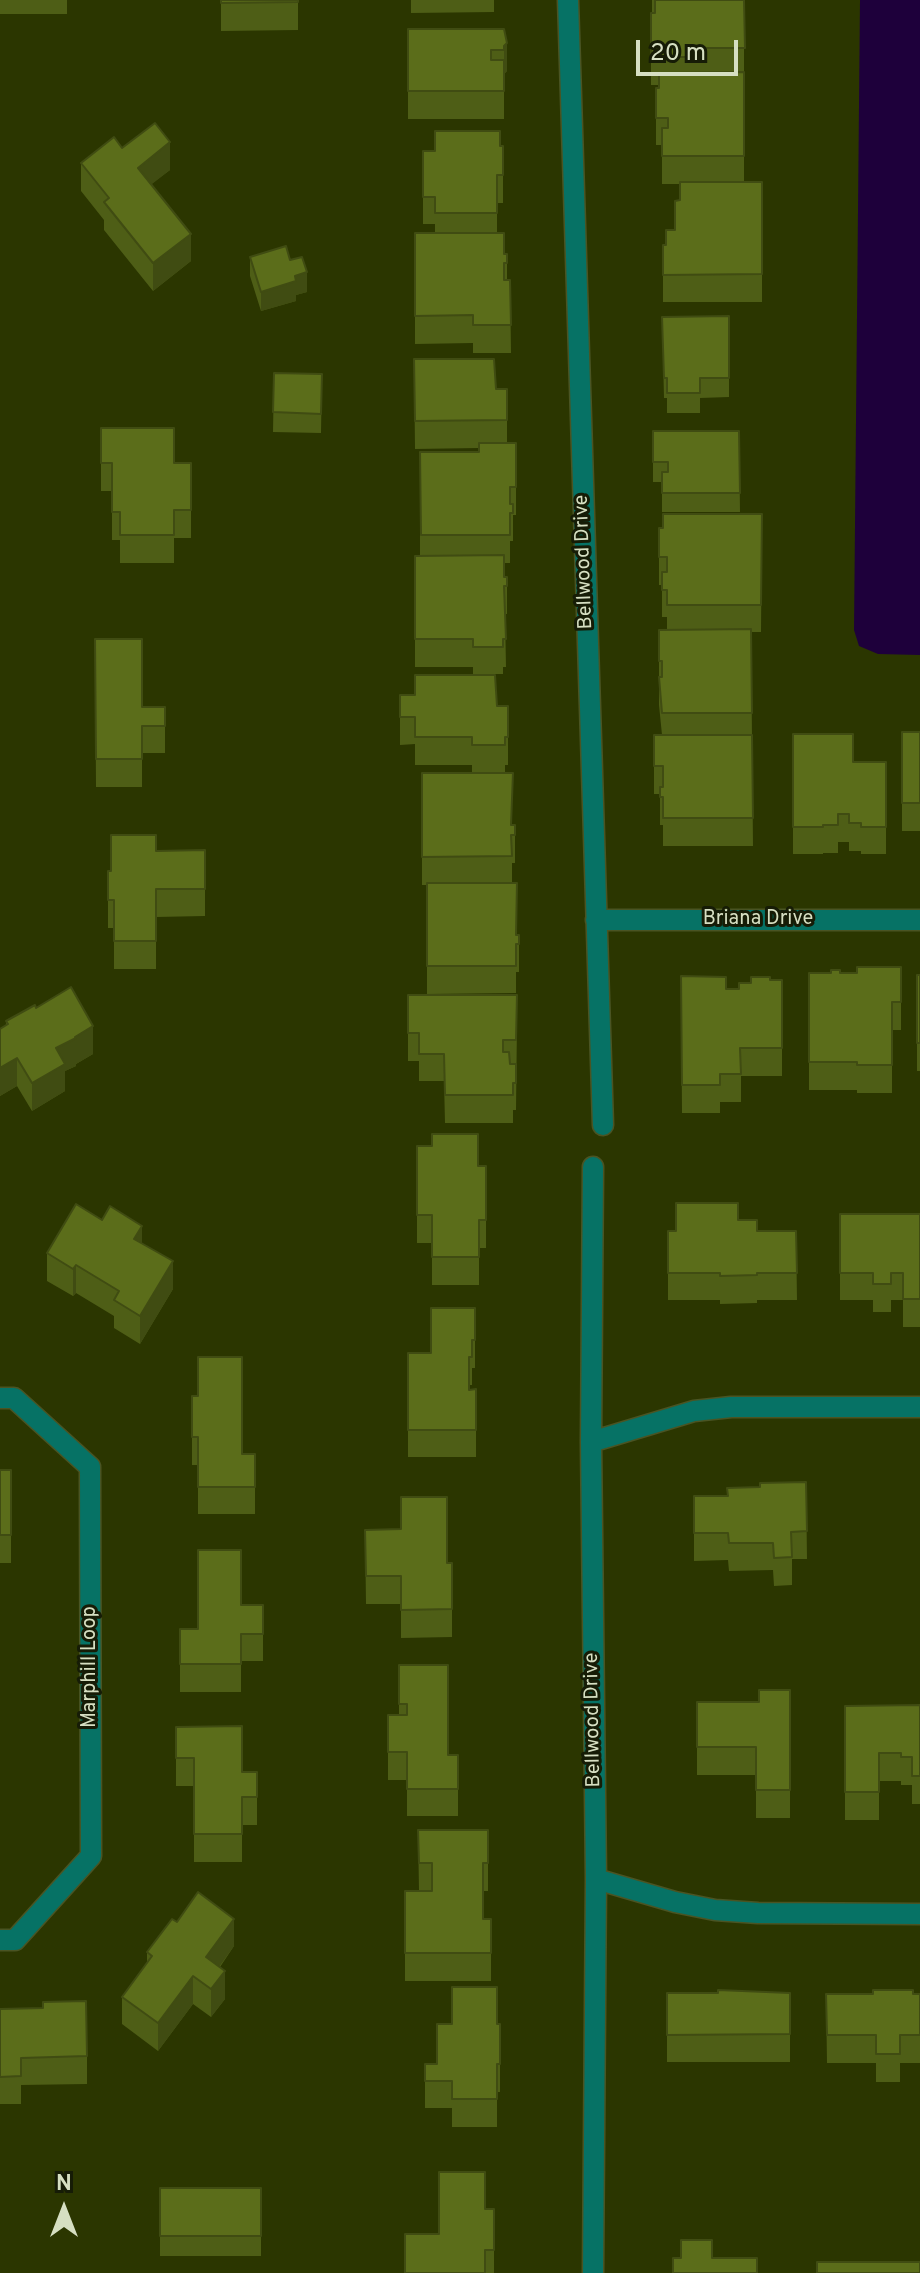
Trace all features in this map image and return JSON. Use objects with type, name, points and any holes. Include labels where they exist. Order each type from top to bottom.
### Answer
[{"type":"street","name":"Bellwood Drive","points":[[568,0],[603,1125]]},
{"type":"street","name":"Briana Drive","points":[[596,920],[920,920]]},
{"type":"street","name":"Bellwood Drive","points":[[593,1167],[591,1442],[596,1879],[593,2273]]},
{"type":"street","name":"Marphill Loop","points":[[0,1398],[14,1398],[90,1467],[91,1793],[91,1856],[15,1940],[0,1940]]},
{"type":"street","points":[[591,1442],[694,1411],[731,1407],[920,1407]]},
{"type":"street","points":[[596,1879],[715,1910],[920,1914]]},
{"type":"shaded area","points":[[860,0],[920,0],[920,655],[878,654],[859,646],[854,630]]},
{"type":"building","points":[[221,0],[298,0],[298,2],[221,3]]},
{"type":"building","points":[[655,0],[744,0],[745,48],[687,48],[687,57],[651,57],[651,13],[655,13]]},
{"type":"building","points":[[408,29],[504,29],[507,43],[504,50],[491,50],[491,60],[504,60],[504,91],[408,91]]},
{"type":"building","points":[[744,72],[744,156],[662,156],[662,128],[668,128],[668,118],[656,118],[659,73]]},
{"type":"building","points":[[155,123],[170,142],[138,168],[191,234],[153,263],[104,202],[109,198],[81,163],[114,137],[122,148]]},
{"type":"building","points":[[435,131],[500,131],[503,175],[497,175],[497,213],[435,213],[435,197],[423,197],[423,151],[435,151]]},
{"type":"building","points":[[680,182],[762,182],[762,274],[663,275],[663,245],[666,245],[666,230],[675,230],[675,201],[680,200]]},
{"type":"building","points":[[415,233],[504,233],[507,263],[504,263],[504,280],[510,280],[511,325],[473,325],[473,315],[415,316]]},
{"type":"building","points":[[286,246],[290,260],[302,257],[307,272],[295,276],[296,281],[261,292],[250,257]]},
{"type":"building","points":[[729,316],[729,378],[700,378],[700,393],[667,393],[662,317]]},
{"type":"building","points":[[414,359],[494,359],[496,389],[507,389],[507,420],[415,421]]},
{"type":"building","points":[[274,373],[322,374],[321,414],[273,412]]},
{"type":"building","points":[[101,428],[174,428],[174,463],[191,463],[191,510],[174,510],[174,535],[120,535],[120,512],[112,512],[112,463],[101,463]]},
{"type":"building","points":[[653,431],[739,431],[740,493],[662,493],[662,472],[668,472],[668,462],[653,462]]},
{"type":"building","points":[[479,443],[516,443],[516,487],[510,487],[513,513],[510,513],[510,535],[421,535],[420,452],[479,452]]},
{"type":"building","points":[[663,514],[762,514],[761,605],[667,605],[667,590],[662,590],[662,572],[667,572],[667,557],[659,557],[659,528],[663,528]]},
{"type":"building","points":[[504,555],[507,586],[504,586],[506,639],[503,639],[503,647],[473,647],[473,639],[415,639],[415,556]]},
{"type":"building","points":[[751,629],[752,713],[662,713],[659,630]]},
{"type":"building","points":[[95,639],[142,639],[142,707],[165,707],[165,726],[142,726],[142,759],[96,759]]},
{"type":"building","points":[[415,675],[495,675],[497,706],[508,706],[505,745],[472,745],[472,737],[415,737],[415,717],[400,717],[400,695],[415,695]]},
{"type":"building","points":[[902,732],[920,732],[920,803],[902,803]]},
{"type":"building","points":[[793,734],[853,734],[853,762],[886,762],[886,827],[861,827],[861,823],[849,823],[849,814],[838,814],[838,825],[793,827]]},
{"type":"building","points":[[654,735],[752,735],[753,818],[663,818],[660,787],[663,787],[663,766],[654,766]]},
{"type":"building","points":[[422,773],[513,773],[511,825],[515,825],[515,835],[511,835],[512,856],[422,857]]},
{"type":"building","points":[[111,835],[156,835],[156,851],[205,850],[205,889],[156,889],[156,941],[114,941],[114,900],[108,900]]},
{"type":"building","points":[[427,883],[517,883],[516,935],[519,935],[519,944],[516,944],[516,966],[427,966]]},
{"type":"building","points":[[857,967],[901,967],[901,1002],[892,1002],[892,1065],[809,1062],[809,973],[840,970],[840,973],[857,973]]},
{"type":"building","points":[[917,975],[920,975],[920,1043],[917,1043]]},
{"type":"building","points":[[681,976],[726,977],[726,989],[739,989],[739,983],[751,983],[751,977],[782,980],[782,1048],[740,1048],[741,1074],[720,1074],[720,1085],[682,1085]]},
{"type":"building","points":[[71,987],[93,1026],[56,1048],[65,1064],[32,1083],[17,1058],[0,1068],[0,1029],[8,1024],[6,1021]]},
{"type":"building","points":[[408,995],[517,995],[516,1040],[503,1040],[503,1052],[509,1052],[510,1064],[516,1064],[513,1095],[445,1095],[444,1054],[419,1054],[419,1033],[408,1033]]},
{"type":"building","points":[[432,1134],[478,1134],[478,1166],[486,1166],[486,1220],[479,1220],[479,1257],[432,1257],[432,1215],[417,1215],[417,1146],[432,1146]]},
{"type":"building","points":[[676,1203],[738,1203],[738,1220],[757,1220],[757,1231],[796,1231],[797,1273],[720,1276],[720,1273],[668,1273],[668,1231],[676,1231]]},
{"type":"building","points":[[76,1204],[102,1220],[110,1206],[142,1226],[134,1239],[173,1261],[140,1316],[114,1300],[119,1291],[76,1265],[73,1269],[47,1253]]},
{"type":"building","points":[[840,1214],[920,1214],[920,1299],[903,1299],[903,1273],[891,1273],[891,1284],[873,1284],[873,1273],[840,1273]]},
{"type":"building","points":[[431,1308],[475,1308],[475,1340],[472,1340],[472,1357],[469,1357],[469,1390],[476,1389],[476,1430],[408,1430],[408,1353],[431,1353]]},
{"type":"building","points":[[198,1357],[242,1357],[242,1454],[255,1454],[255,1487],[198,1487],[198,1437],[192,1437],[192,1396],[198,1396]]},
{"type":"building","points":[[0,1470],[11,1470],[11,1535],[0,1535]]},
{"type":"building","points":[[806,1482],[807,1531],[791,1532],[792,1557],[774,1558],[773,1543],[729,1543],[728,1533],[694,1533],[694,1496],[728,1496],[727,1488],[760,1487],[760,1483]]},
{"type":"building","points":[[401,1497],[447,1497],[447,1563],[452,1563],[452,1609],[401,1610],[401,1576],[366,1576],[365,1530],[401,1529]]},
{"type":"building","points":[[198,1550],[241,1550],[241,1605],[263,1605],[263,1634],[241,1634],[241,1664],[180,1664],[180,1629],[198,1629]]},
{"type":"building","points":[[399,1665],[448,1665],[448,1755],[458,1755],[458,1789],[407,1789],[407,1752],[388,1752],[388,1715],[407,1715],[407,1704],[399,1704]]},
{"type":"building","points":[[759,1690],[790,1690],[790,1790],[756,1790],[756,1747],[697,1747],[697,1702],[759,1702]]},
{"type":"building","points":[[920,1705],[920,1776],[912,1776],[912,1757],[901,1757],[901,1753],[879,1753],[879,1792],[845,1792],[845,1706]]},
{"type":"building","points":[[242,1726],[242,1772],[257,1772],[257,1797],[242,1797],[242,1834],[194,1834],[194,1758],[176,1758],[176,1727]]},
{"type":"building","points":[[418,1830],[488,1830],[488,1863],[483,1863],[483,1919],[491,1919],[491,1953],[405,1953],[405,1891],[432,1891],[432,1863],[419,1863]]},
{"type":"building","points":[[198,1892],[234,1919],[206,1957],[225,1971],[211,1989],[193,1976],[158,2023],[122,1997],[152,1956],[147,1952],[172,1919],[177,1922]]},
{"type":"building","points":[[452,1987],[497,1987],[500,2064],[497,2064],[497,2099],[452,2099],[452,2081],[425,2081],[425,2064],[437,2064],[437,2024],[452,2024]]},
{"type":"building","points":[[718,1990],[790,1993],[790,2034],[667,2035],[667,1993],[718,1993]]},
{"type":"building","points":[[873,1990],[913,1990],[913,1994],[920,1994],[920,2035],[900,2035],[900,2054],[876,2054],[876,2035],[827,2035],[826,1994],[873,1994]]},
{"type":"building","points":[[86,2001],[87,2056],[21,2058],[21,2076],[0,2077],[0,2009],[43,2008],[43,2002]]},
{"type":"building","points":[[439,2172],[485,2172],[485,2209],[494,2209],[494,2250],[485,2250],[485,2273],[405,2273],[405,2234],[439,2234]]},
{"type":"building","points":[[160,2188],[261,2188],[261,2236],[160,2236]]},
{"type":"building","points":[[681,2240],[712,2240],[712,2258],[757,2258],[757,2273],[673,2273],[673,2258],[681,2258]]},
{"type":"building","points":[[817,2262],[920,2262],[920,2273],[817,2273]]}]
